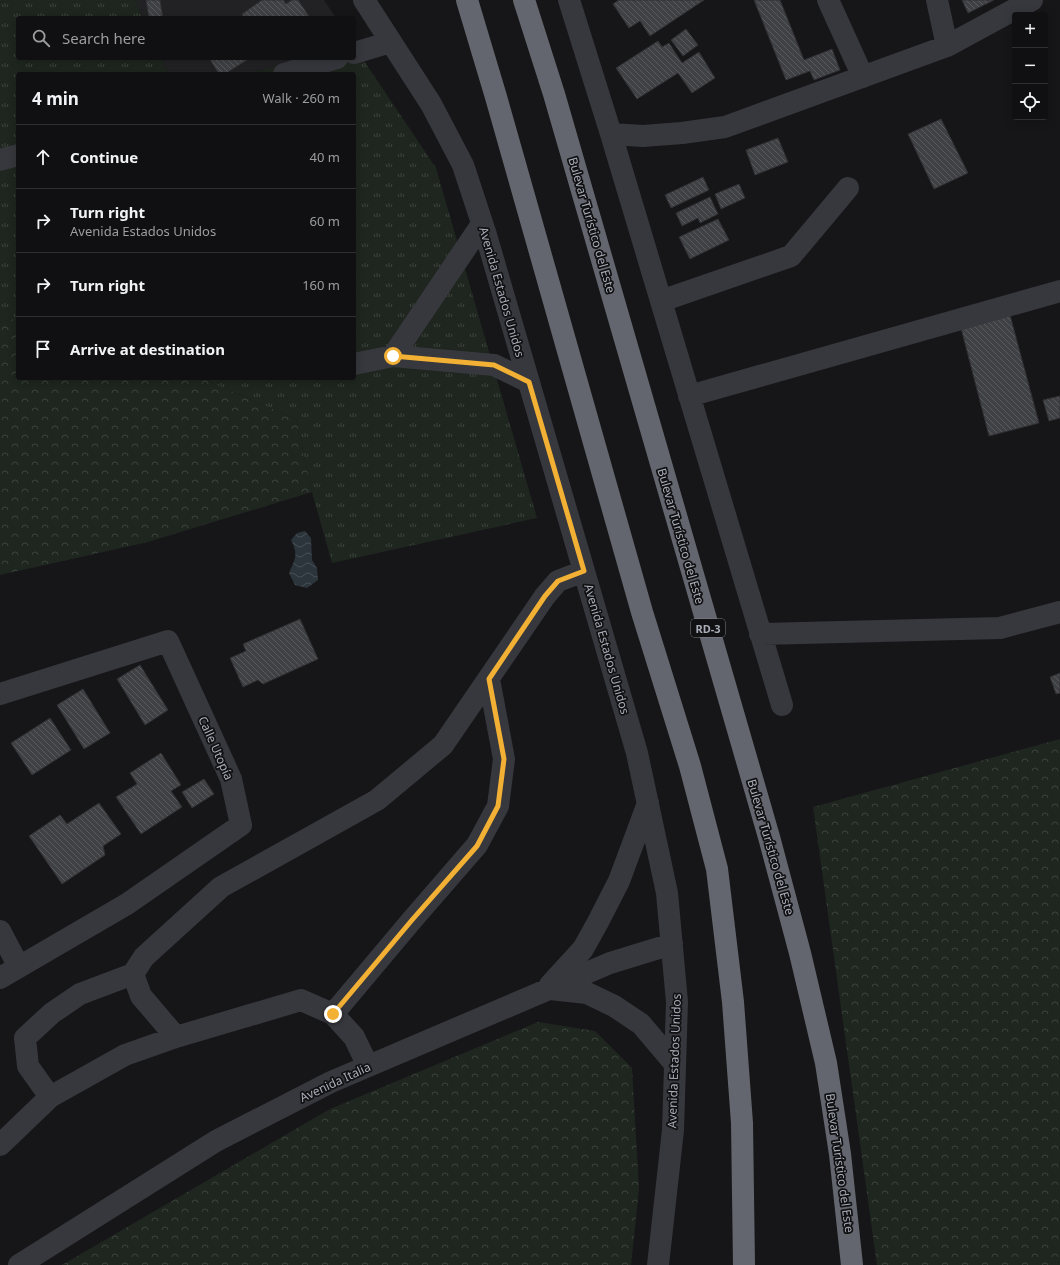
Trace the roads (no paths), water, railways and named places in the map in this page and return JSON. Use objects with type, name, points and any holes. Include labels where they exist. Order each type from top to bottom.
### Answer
[{"type":"highway","points":[[467,0],[498,104],[642,612],[690,766],[717,869],[733,1002],[742,1123],[744,1265]]},
{"type":"highway","name":"Bulevar Turístico del Este","points":[[524,0],[561,117],[769,837],[800,953],[826,1063],[840,1154],[852,1265]]},
{"type":"street","name":"Avenida Estados Unidos","points":[[364,0],[431,104],[463,165],[482,224],[638,753],[667,893],[677,1002],[672,1130],[658,1265]]},
{"type":"street","points":[[828,0],[863,77]]},
{"type":"street","points":[[937,0],[947,46]]},
{"type":"street","points":[[611,134],[643,136],[682,133],[725,127],[947,46],[1032,0]]},
{"type":"street","points":[[575,2],[611,134],[782,705]]},
{"type":"street","points":[[356,52],[391,42]]},
{"type":"street","points":[[291,72],[330,60]]},
{"type":"street","points":[[0,160],[16,156]]},
{"type":"street","points":[[661,301],[791,256],[848,188]]},
{"type":"street","points":[[393,356],[482,224]]},
{"type":"street","points":[[689,396],[1060,291]]},
{"type":"street","points":[[356,364],[393,356],[494,365],[529,382]]},
{"type":"street","points":[[50,1097],[28,1066],[24,1038],[52,1012],[80,994],[133,974],[144,957],[221,887],[377,800],[443,745],[545,596],[558,581],[584,571]]},
{"type":"street","points":[[760,634],[1000,628],[1060,612]]},
{"type":"street","name":"Calle Utopía","points":[[0,694],[168,641],[231,779],[241,825],[127,904],[0,978]]},
{"type":"street","points":[[333,1014],[477,846],[498,806],[504,759],[489,679]]},
{"type":"street","points":[[547,989],[583,949],[598,922],[619,881],[648,803]]},
{"type":"street","points":[[0,931],[19,967]]},
{"type":"street","name":"Avenida Italia","points":[[19,1265],[216,1141],[331,1082],[610,963],[672,944]]},
{"type":"street","points":[[133,974],[141,996],[176,1037]]},
{"type":"street","points":[[547,989],[587,993],[614,1006],[641,1024],[674,1063]]},
{"type":"street","points":[[0,1145],[50,1097],[125,1055],[176,1037],[301,1000],[333,1014],[354,1037],[368,1066]]},
{"type":"water","points":[[305,531],[311,538],[312,560],[317,568],[318,580],[307,588],[295,585],[289,573],[295,556],[295,549],[291,540],[297,533]]}]
